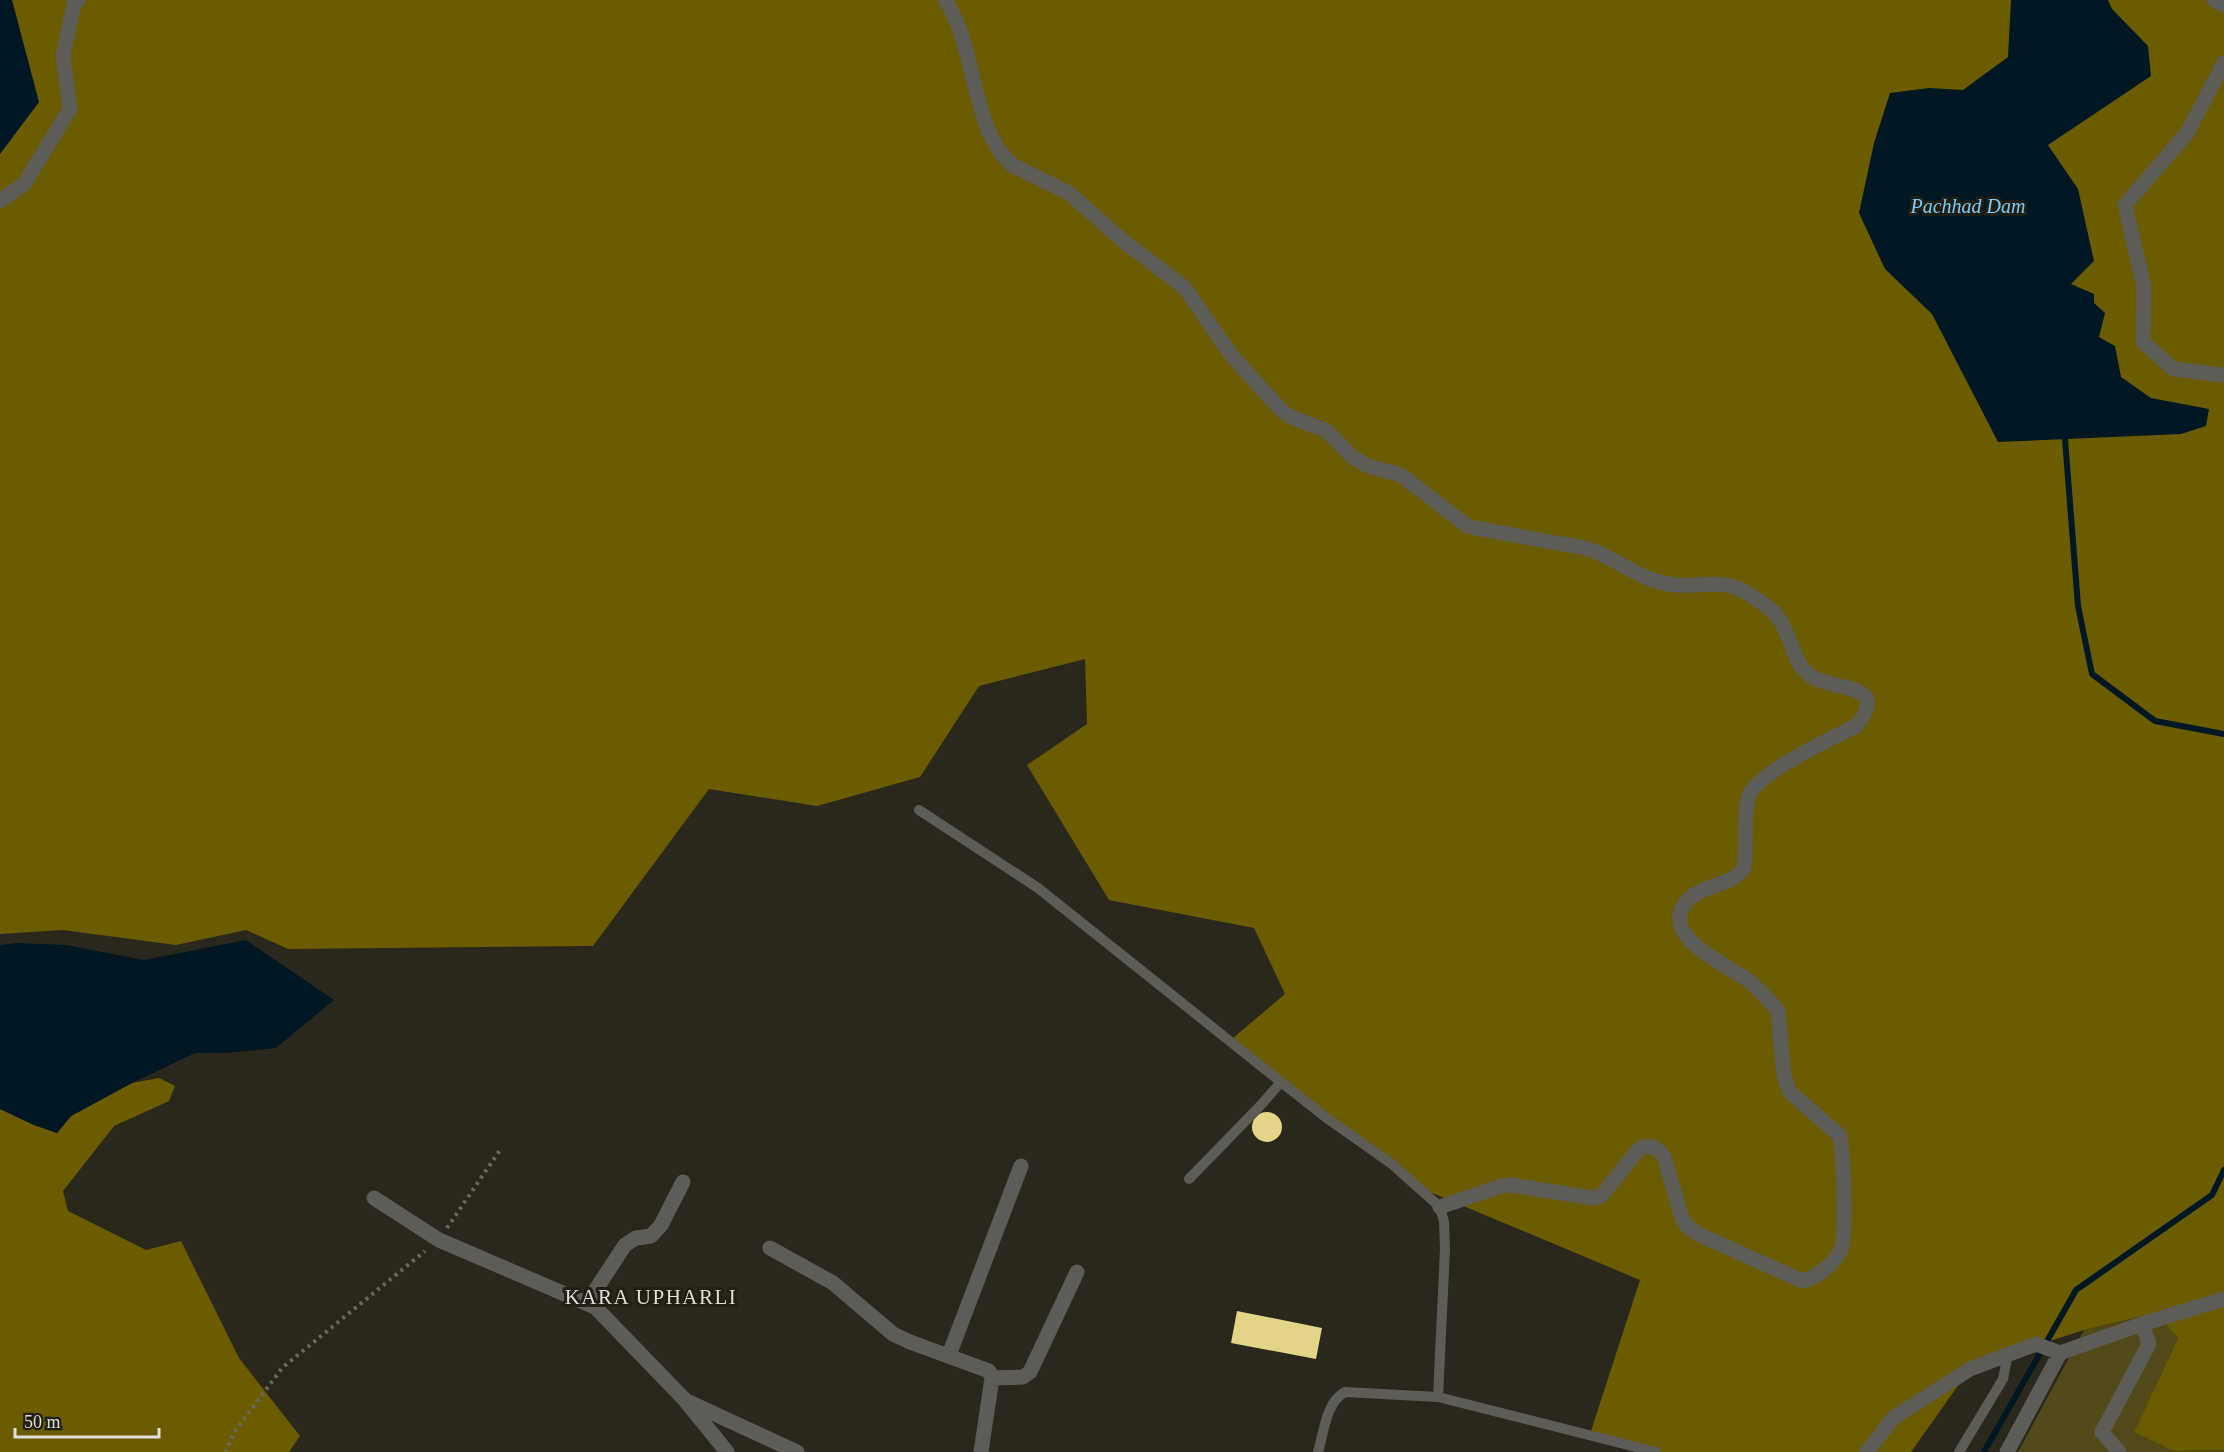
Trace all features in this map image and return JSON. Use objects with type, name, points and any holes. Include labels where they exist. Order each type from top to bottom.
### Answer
[{"type":"street","points":[[0,201],[24,184],[70,109],[63,55],[74,4],[78,0]]},
{"type":"street","points":[[945,0],[964,43],[984,119],[1006,160],[1069,193],[1122,240],[1185,288],[1231,355],[1282,411],[1291,417],[1327,431],[1352,457],[1368,466],[1401,475],[1466,525],[1590,549],[1646,578],[1662,583],[1730,585],[1743,591],[1773,612],[1781,621],[1795,659],[1813,678],[1860,691],[1867,699],[1868,706],[1865,716],[1856,726],[1775,770],[1753,787],[1747,807],[1744,868],[1732,879],[1693,895],[1685,903],[1681,916],[1684,935],[1692,944],[1747,979],[1778,1011],[1784,1076],[1790,1092],[1839,1136],[1844,1237],[1837,1257],[1810,1280],[1802,1281],[1698,1234],[1687,1226],[1682,1218],[1664,1157],[1658,1149],[1652,1146],[1638,1150],[1601,1196],[1593,1198],[1511,1185],[1501,1186],[1440,1207]]},
{"type":"street","points":[[2214,0],[2224,5]]},
{"type":"street","points":[[2224,63],[2187,133],[2125,205],[2144,287],[2143,342],[2173,369],[2224,375]]},
{"type":"street","points":[[949,1355],[1021,1166]]},
{"type":"street","points":[[587,1303],[625,1245],[636,1238],[651,1236],[661,1225],[683,1182]]},
{"type":"street","points":[[374,1198],[439,1240],[587,1303],[609,1320],[684,1399],[727,1452]]},
{"type":"street","points":[[770,1248],[833,1283],[893,1334],[987,1369],[992,1378],[981,1452]]},
{"type":"street","points":[[992,1378],[1023,1377],[1030,1372],[1077,1272]]},
{"type":"street","points":[[1868,1452],[1893,1418],[1970,1369],[2036,1344],[2060,1353],[2142,1324],[2224,1299]]},
{"type":"street","points":[[2119,1452],[2102,1432],[2148,1344],[2142,1324]]},
{"type":"street","points":[[2007,1452],[2060,1353]]},
{"type":"street","points":[[684,1399],[797,1452]]},
{"type":"lane","points":[[919,810],[1038,888],[1328,1119],[1393,1165],[1440,1207],[1444,1222],[1446,1249],[1438,1397]]},
{"type":"lane","points":[[1189,1179],[1281,1082]]},
{"type":"lane","points":[[1959,1452],[2003,1378],[2008,1354]]},
{"type":"lane","points":[[1318,1452],[1330,1408],[1339,1395],[1345,1392],[1438,1397],[1656,1452]]},
{"type":"path","points":[[225,1452],[236,1430],[282,1368],[439,1240],[500,1150]]},
{"type":"shaded area","points":[[0,0],[2224,0],[2224,1450],[2173,1451],[2134,1432],[2178,1338],[2156,1313],[2084,1330],[1972,1366],[1911,1452],[1658,1452],[1591,1431],[1640,1280],[1423,1189],[1233,1038],[1285,994],[1254,928],[1109,900],[1027,765],[1087,724],[1085,659],[979,686],[920,777],[817,806],[709,789],[593,946],[288,949],[246,930],[176,945],[63,930],[0,934]]},
{"type":"shaded area","points":[[159,1078],[175,1086],[169,1101],[114,1126],[63,1191],[68,1211],[146,1250],[181,1241],[239,1358],[300,1436],[289,1452],[0,1452],[0,1109],[57,1133],[71,1116],[132,1083]]},
{"type":"shaded area","points":[[2157,1313],[2178,1338],[2134,1432],[2173,1451],[2224,1450],[2224,1452],[2018,1452],[2084,1330]]},
{"type":"water","points":[[0,0],[12,0],[39,102],[0,154]]},
{"type":"water","name":"Pachhad Dam","points":[[2011,0],[2108,0],[2112,9],[2148,46],[2151,76],[2048,145],[2078,189],[2094,261],[2071,284],[2094,294],[2094,303],[2105,313],[2099,337],[2115,346],[2121,377],[2151,398],[2209,409],[2206,426],[2181,434],[1998,442],[1932,314],[1885,269],[1859,213],[1874,143],[1890,93],[1929,88],[1963,90],[2008,57]]},
{"type":"water","points":[[246,940],[334,1000],[276,1048],[227,1053],[195,1053],[71,1116],[57,1133],[0,1109],[0,945],[16,943],[66,945],[144,960]]},
{"type":"building","points":[[1267,1112],[1277,1117],[1282,1127],[1277,1137],[1267,1142],[1257,1137],[1252,1127],[1257,1117]]},
{"type":"building","points":[[1237,1311],[1322,1328],[1316,1359],[1231,1343]]},
{"type":"waterway","points":[[2065,439],[2078,606],[2092,674],[2155,721],[2224,734]]},
{"type":"waterway","points":[[1984,1452],[2076,1290],[2212,1195],[2224,1170]]},
{"type":"district","name":"KARA UPHARLI","points":[[651,1297]]}]
